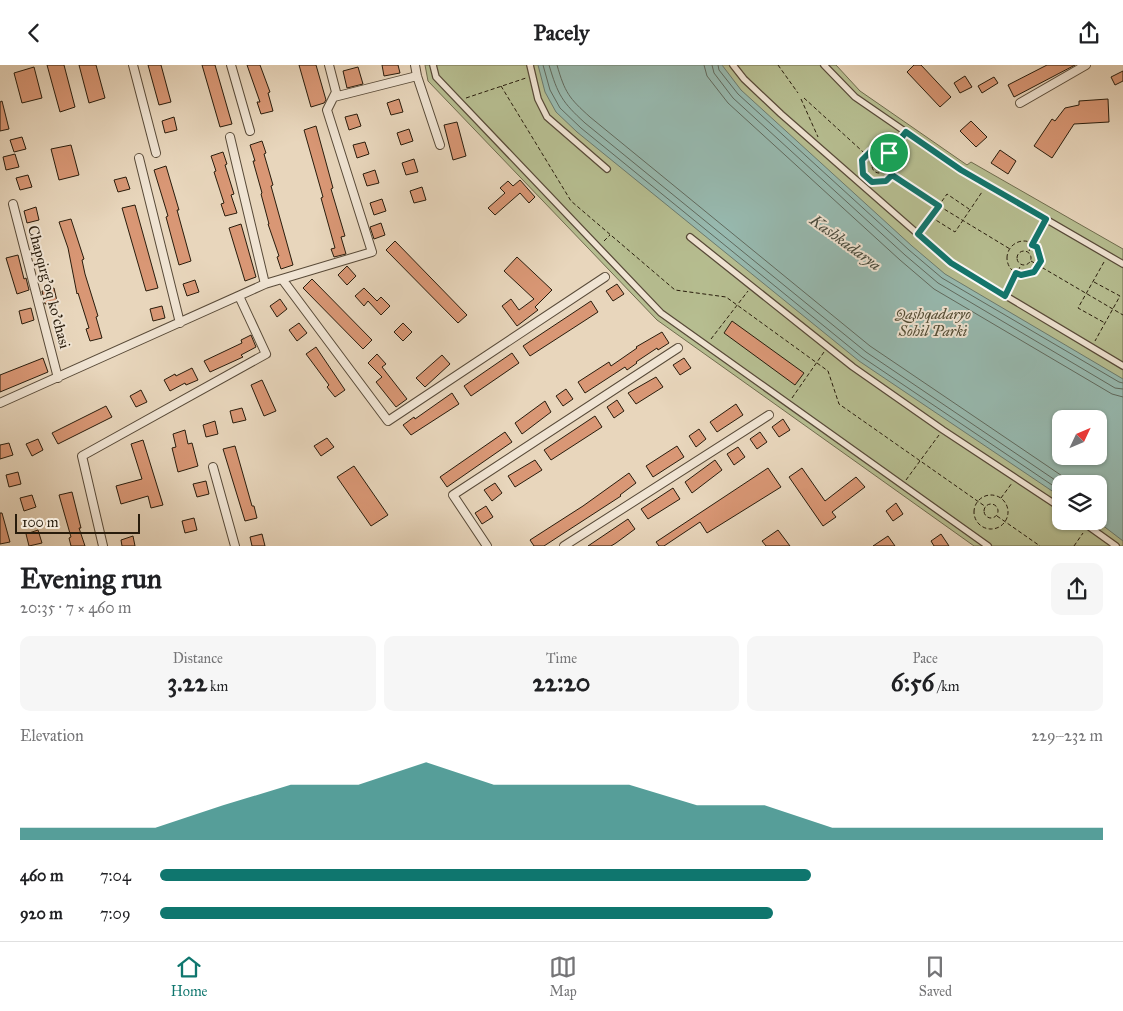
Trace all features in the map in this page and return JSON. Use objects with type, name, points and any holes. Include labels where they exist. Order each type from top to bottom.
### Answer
[{"type":"street","points":[[133,65],[156,153]]},
{"type":"street","points":[[231,65],[250,131]]},
{"type":"street","points":[[0,403],[265,284],[372,252],[327,110],[336,92],[329,65]]},
{"type":"street","points":[[415,65],[440,145]]},
{"type":"street","points":[[434,65],[436,77],[661,313],[988,546]]},
{"type":"street","points":[[530,65],[538,99],[547,117],[607,169]]},
{"type":"street","points":[[734,65],[750,85],[951,263],[1123,366]]},
{"type":"street","points":[[824,65],[855,97],[961,170],[1123,264]]},
{"type":"street","points":[[1020,103],[1086,65]]},
{"type":"street","points":[[334,97],[417,76]]},
{"type":"street","points":[[230,137],[265,284]]},
{"type":"street","points":[[139,158],[180,323]]},
{"type":"street","name":"Chapqirg'oq ko'chasi","points":[[12,204],[58,378]]},
{"type":"street","points":[[690,237],[853,367],[943,430],[1052,502]]},
{"type":"street","points":[[282,279],[388,421],[606,277]]},
{"type":"street","points":[[103,546],[82,455],[266,354],[239,296]]},
{"type":"street","points":[[487,546],[453,495],[678,348]]},
{"type":"street","points":[[564,546],[769,415]]},
{"type":"street","points":[[213,467],[235,546]]},
{"type":"street","points":[[1094,530],[1116,546]]},
{"type":"path","points":[[778,65],[798,93]]},
{"type":"path","points":[[458,100],[533,75]]},
{"type":"path","points":[[501,86],[571,201],[610,235],[675,290],[726,297],[828,371],[840,404],[986,507]]},
{"type":"path","points":[[804,98],[873,161]]},
{"type":"path","points":[[801,99],[826,153]]},
{"type":"path","points":[[889,153],[906,132]]},
{"type":"path","points":[[884,149],[894,159],[895,172],[886,181],[872,182],[863,174],[862,160],[866,155],[871,151],[884,149]]},
{"type":"path","points":[[882,158],[886,163],[885,170],[882,173],[876,173],[872,169],[873,161],[882,158]]},
{"type":"path","points":[[885,170],[939,206],[1010,249]]},
{"type":"path","points":[[931,217],[955,232],[987,185]]},
{"type":"path","points":[[918,234],[947,194],[970,210]]},
{"type":"path","points":[[1028,252],[1046,219]]},
{"type":"path","points":[[598,247],[610,235]]},
{"type":"path","points":[[1026,241],[1037,247],[1041,261],[1034,272],[1021,275],[1010,269],[1006,256],[1010,249],[1013,244],[1026,241]]},
{"type":"path","points":[[1020,252],[1028,252],[1031,254],[1032,259],[1029,265],[1024,266],[1018,263],[1018,254],[1020,252]]},
{"type":"path","points":[[1105,323],[1078,308],[1108,255]]},
{"type":"path","points":[[1031,261],[1123,315]]},
{"type":"path","points":[[1005,296],[1021,265]]},
{"type":"path","points":[[1091,347],[1120,297],[1093,281]]},
{"type":"path","points":[[706,345],[751,286]]},
{"type":"path","points":[[788,403],[828,347]]},
{"type":"path","points":[[903,485],[943,430]]},
{"type":"path","points":[[1001,499],[1016,478]]},
{"type":"path","points":[[996,495],[1006,504],[1007,518],[999,527],[985,528],[975,519],[974,506],[978,502],[983,496],[996,495]]},
{"type":"path","points":[[994,504],[998,508],[999,514],[997,516],[995,519],[989,519],[984,515],[984,509],[988,505],[994,504]]},
{"type":"path","points":[[997,516],[1040,546]]},
{"type":"path","points":[[1074,546],[1085,530]]},
{"type":"green space","name":"Qashqadaryo Sohil Parki","points":[[425,65],[836,65],[860,91],[967,165],[971,162],[1123,249],[1123,546],[974,546],[657,320],[428,81]]},
{"type":"water","name":"Kashkadarya","points":[[538,65],[722,65],[741,90],[945,274],[1123,379],[1123,541],[1107,529],[1107,475],[1052,475],[1052,491],[859,361],[577,132],[556,112],[545,92]]},
{"type":"building","points":[[47,65],[64,65],[75,107],[60,112]]},
{"type":"building","points":[[79,65],[96,65],[105,98],[89,103]]},
{"type":"building","points":[[148,65],[161,65],[171,102],[159,105]]},
{"type":"building","points":[[202,65],[215,65],[232,124],[220,127]]},
{"type":"building","points":[[247,65],[260,65],[270,92],[268,93],[273,111],[261,114],[257,102],[260,102]]},
{"type":"building","points":[[299,65],[316,65],[326,100],[324,103],[311,107]]},
{"type":"building","points":[[382,65],[398,65],[400,73],[384,76]]},
{"type":"building","points":[[914,65],[921,65],[951,97],[940,107],[907,72]]},
{"type":"building","points":[[1047,65],[1075,65],[1014,97],[1008,85]]},
{"type":"building","points":[[34,67],[42,98],[22,103],[14,73]]},
{"type":"building","points":[[358,67],[363,84],[347,88],[343,71]]},
{"type":"building","points":[[1123,71],[1123,81],[1115,85],[1111,77]]},
{"type":"building","points":[[965,76],[972,87],[960,93],[954,83]]},
{"type":"building","points":[[994,77],[998,83],[982,93],[978,86]]},
{"type":"building","points":[[399,99],[403,112],[391,115],[387,103]]},
{"type":"building","points":[[1108,99],[1109,122],[1074,124],[1052,158],[1034,146],[1052,119],[1055,121],[1065,108],[1079,105],[1079,101]]},
{"type":"building","points":[[2,101],[9,129],[0,131],[0,102]]},
{"type":"building","points":[[357,114],[361,126],[349,130],[345,117]]},
{"type":"building","points":[[174,117],[177,130],[165,133],[162,121]]},
{"type":"building","points":[[971,121],[987,137],[976,147],[960,131]]},
{"type":"building","points":[[457,122],[466,156],[453,160],[444,125]]},
{"type":"building","points":[[316,126],[333,188],[331,189],[345,236],[341,237],[346,254],[334,257],[331,249],[335,248],[321,198],[323,197],[304,130]]},
{"type":"building","points":[[409,129],[413,141],[401,145],[397,133]]},
{"type":"building","points":[[22,137],[26,149],[14,152],[10,140]]},
{"type":"building","points":[[262,141],[273,185],[271,186],[293,265],[281,269],[277,257],[279,256],[268,224],[250,145]]},
{"type":"building","points":[[365,142],[369,154],[357,158],[353,145]]},
{"type":"building","points":[[71,145],[79,175],[59,180],[51,149]]},
{"type":"building","points":[[1000,150],[1016,161],[1008,174],[991,163]]},
{"type":"building","points":[[223,152],[234,194],[231,195],[237,213],[225,216],[221,204],[224,203],[211,156]]},
{"type":"building","points":[[15,154],[19,167],[6,170],[3,157]]},
{"type":"building","points":[[414,159],[418,172],[406,175],[402,163]]},
{"type":"building","points":[[166,166],[191,261],[179,265],[166,217],[168,216],[154,170]]},
{"type":"building","points":[[375,170],[379,183],[367,186],[363,174]]},
{"type":"building","points":[[28,175],[32,187],[20,190],[16,178]]},
{"type":"building","points":[[126,177],[130,189],[118,192],[114,180]]},
{"type":"building","points":[[520,180],[535,197],[529,203],[520,193],[495,215],[488,208],[505,193],[500,188],[508,181],[513,186]]},
{"type":"building","points":[[422,187],[426,200],[414,203],[410,191]]},
{"type":"building","points":[[382,199],[386,211],[374,215],[370,203]]},
{"type":"building","points":[[135,205],[158,288],[146,291],[122,208]]},
{"type":"building","points":[[36,207],[39,220],[27,223],[24,211]]},
{"type":"building","points":[[71,219],[84,259],[82,260],[85,274],[98,316],[96,317],[102,338],[90,341],[86,329],[89,328],[77,294],[68,248],[59,222]]},
{"type":"building","points":[[381,223],[385,235],[374,239],[370,227]]},
{"type":"building","points":[[241,224],[256,277],[245,281],[229,228]]},
{"type":"building","points":[[395,241],[467,315],[458,323],[386,250]]},
{"type":"building","points":[[18,255],[29,290],[17,294],[6,258]]},
{"type":"building","points":[[517,257],[552,290],[535,307],[538,310],[517,326],[502,306],[511,299],[519,310],[534,299],[504,271]]},
{"type":"building","points":[[347,266],[356,276],[347,285],[338,275]]},
{"type":"building","points":[[312,279],[372,340],[363,349],[303,288]]},
{"type":"building","points":[[195,280],[199,292],[187,296],[183,284]]},
{"type":"building","points":[[617,284],[624,294],[613,301],[606,291]]},
{"type":"building","points":[[54,288],[57,301],[45,304],[42,291]]},
{"type":"building","points":[[364,288],[377,301],[381,297],[390,306],[381,315],[368,301],[364,306],[355,296]]},
{"type":"building","points":[[280,299],[287,309],[277,317],[270,306]]},
{"type":"building","points":[[591,301],[598,312],[530,356],[523,346]]},
{"type":"building","points":[[162,306],[165,318],[153,321],[150,309]]},
{"type":"building","points":[[31,308],[34,320],[22,324],[19,311]]},
{"type":"building","points":[[732,321],[804,373],[795,385],[724,333]]},
{"type":"building","points":[[299,323],[307,333],[297,341],[289,330]]},
{"type":"building","points":[[403,323],[412,332],[403,341],[394,332]]},
{"type":"building","points":[[662,332],[669,343],[658,350],[657,348],[627,370],[625,367],[585,393],[578,382],[609,362],[611,366],[636,347]]},
{"type":"building","points":[[251,335],[256,347],[241,355],[243,357],[210,372],[204,361],[242,343],[241,340]]},
{"type":"building","points":[[316,347],[345,390],[335,397],[327,387],[329,385],[306,354]]},
{"type":"building","points":[[512,353],[519,363],[471,396],[464,386]]},
{"type":"building","points":[[377,354],[386,364],[382,367],[407,399],[396,407],[376,382],[382,377],[368,363]]},
{"type":"building","points":[[442,355],[450,364],[425,387],[416,378]]},
{"type":"building","points":[[43,358],[48,372],[0,392],[0,375]]},
{"type":"building","points":[[684,358],[691,368],[680,375],[673,365]]},
{"type":"building","points":[[192,368],[198,380],[186,385],[185,383],[170,391],[164,380]]},
{"type":"building","points":[[656,377],[663,387],[636,404],[628,393]]},
{"type":"building","points":[[262,380],[276,411],[264,416],[251,385]]},
{"type":"building","points":[[566,389],[573,399],[563,406],[556,396]]},
{"type":"building","points":[[141,390],[147,402],[136,407],[130,396]]},
{"type":"building","points":[[452,393],[459,404],[411,435],[403,425],[414,417],[415,419]]},
{"type":"building","points":[[617,400],[624,411],[614,418],[607,407]]},
{"type":"building","points":[[545,401],[551,412],[522,434],[515,423]]},
{"type":"building","points":[[736,404],[743,415],[717,432],[710,422]]},
{"type":"building","points":[[106,406],[112,417],[58,444],[52,433]]},
{"type":"building","points":[[242,408],[246,420],[233,423],[230,411]]},
{"type":"building","points":[[595,416],[602,427],[551,460],[544,450]]},
{"type":"building","points":[[783,419],[790,430],[779,437],[772,427]]},
{"type":"building","points":[[215,421],[218,434],[206,437],[203,425]]},
{"type":"building","points":[[699,429],[706,439],[696,447],[689,436]]},
{"type":"building","points":[[185,430],[188,444],[192,443],[198,466],[178,472],[172,448],[176,447],[173,434]]},
{"type":"building","points":[[505,432],[512,442],[447,487],[440,477]]},
{"type":"building","points":[[760,432],[767,442],[757,449],[750,439]]},
{"type":"building","points":[[327,438],[334,447],[321,456],[314,446]]},
{"type":"building","points":[[38,439],[43,450],[32,456],[26,444]]},
{"type":"building","points":[[143,440],[163,505],[151,508],[148,496],[121,504],[116,486],[142,479],[131,444]]},
{"type":"building","points":[[9,443],[13,455],[0,459],[0,445]]},
{"type":"building","points":[[235,446],[257,518],[245,521],[223,449]]},
{"type":"building","points":[[677,446],[684,457],[653,477],[646,466]]},
{"type":"building","points":[[738,447],[745,457],[734,465],[727,454]]},
{"type":"building","points":[[535,460],[542,470],[515,487],[508,476]]},
{"type":"building","points":[[715,460],[722,470],[692,493],[685,482]]},
{"type":"building","points":[[354,466],[388,515],[371,526],[337,477]]},
{"type":"building","points":[[768,468],[781,487],[707,533],[700,522],[664,546],[659,546],[656,542]]},
{"type":"building","points":[[802,468],[825,501],[856,477],[865,487],[832,512],[836,517],[823,526],[789,477]]},
{"type":"building","points":[[18,472],[21,484],[9,487],[6,475]]},
{"type":"building","points":[[629,473],[636,483],[621,496],[544,546],[534,546],[530,540],[583,506]]},
{"type":"building","points":[[206,481],[209,494],[197,497],[193,484]]},
{"type":"building","points":[[495,483],[502,493],[492,501],[484,490]]},
{"type":"building","points":[[673,488],[680,499],[648,519],[641,509]]},
{"type":"building","points":[[72,492],[81,528],[79,528],[85,546],[71,546],[69,538],[71,537],[59,495]]},
{"type":"building","points":[[32,495],[36,507],[24,511],[20,498]]},
{"type":"building","points":[[896,503],[903,514],[893,521],[886,511]]},
{"type":"building","points":[[486,506],[493,517],[482,524],[475,513]]},
{"type":"building","points":[[0,513],[2,513],[10,542],[0,544]]},
{"type":"building","points":[[194,518],[197,530],[185,533],[182,521]]},
{"type":"building","points":[[628,519],[635,529],[616,543],[611,546],[588,546]]},
{"type":"building","points":[[38,530],[42,543],[29,546],[26,534]]},
{"type":"building","points":[[778,530],[790,546],[766,546],[762,541]]},
{"type":"building","points":[[262,534],[265,546],[252,546],[250,537]]},
{"type":"building","points":[[941,534],[949,546],[934,546],[931,541]]},
{"type":"building","points":[[133,536],[135,546],[122,546],[121,540]]},
{"type":"building","points":[[888,536],[895,546],[873,546]]},
{"type":"route","points":[[906,132],[961,170],[1046,219],[1032,245],[1037,247],[1041,261],[1034,272],[1021,275],[1016,273],[1005,296],[951,263],[918,234],[939,206],[892,175],[886,181],[872,182],[863,174],[862,160],[871,151],[884,149],[889,153],[906,132]]}]
